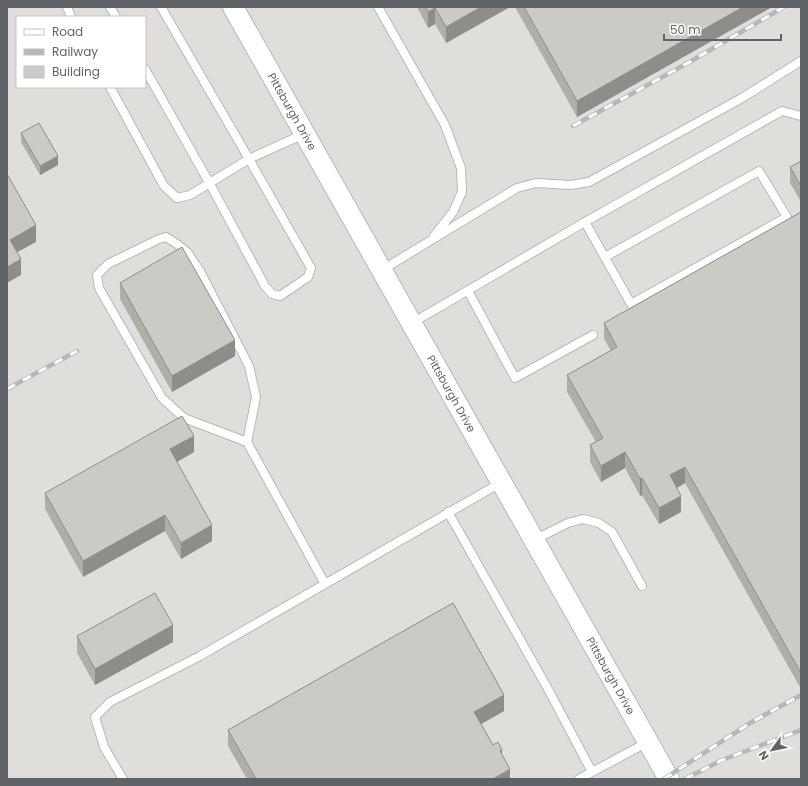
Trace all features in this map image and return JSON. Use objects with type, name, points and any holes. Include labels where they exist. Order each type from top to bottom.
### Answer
[{"type":"street","name":"Pittsburgh Drive","points":[[234,7],[670,779]]},
{"type":"lane","points":[[110,7],[115,16]]},
{"type":"lane","points":[[146,71],[210,184],[265,286],[272,294],[280,296],[308,278],[311,268],[160,7]]},
{"type":"lane","points":[[378,7],[445,125],[461,168],[462,192],[453,212],[429,241]]},
{"type":"lane","points":[[382,270],[517,188],[536,182],[571,185],[589,182],[742,98],[801,61]]},
{"type":"lane","points":[[111,88],[164,186],[177,198],[190,196],[249,159],[305,133]]},
{"type":"lane","points":[[412,323],[585,222],[782,111],[801,116]]},
{"type":"lane","points":[[585,222],[631,304],[787,217],[759,171],[605,257]]},
{"type":"lane","points":[[247,442],[184,418],[162,398],[99,288],[97,275],[108,264],[166,237],[187,252],[200,271],[250,366],[256,397],[247,442],[325,584]]},
{"type":"lane","points":[[468,291],[515,378],[593,334]]},
{"type":"lane","points":[[123,779],[104,747],[96,717],[110,702],[200,656],[502,482]]},
{"type":"lane","points":[[448,512],[548,689],[592,772]]},
{"type":"lane","points":[[534,540],[583,519],[599,522],[612,532],[642,586]]},
{"type":"lane","points":[[579,779],[648,741]]},
{"type":"shaded area","points":[[7,7],[801,7],[801,779],[7,779]]},
{"type":"building","points":[[426,7],[481,7],[446,27],[435,8],[428,12]]},
{"type":"building","points":[[524,7],[743,7],[577,101]]},
{"type":"building","points":[[39,123],[58,156],[40,166],[21,133]]},
{"type":"building","points":[[801,161],[801,186],[790,167]]},
{"type":"building","points":[[7,174],[36,225],[10,240],[21,259],[7,267]]},
{"type":"building","points":[[801,212],[801,673],[685,467],[670,475],[681,496],[659,508],[625,452],[601,466],[590,445],[603,438],[567,375],[617,347],[604,323]]},
{"type":"building","points":[[182,247],[235,340],[172,376],[120,283]]},
{"type":"building","points":[[182,416],[194,436],[170,449],[212,525],[181,543],[165,515],[83,561],[45,493]]},
{"type":"building","points":[[155,593],[173,625],[95,669],[77,636]]},
{"type":"building","points":[[453,603],[504,695],[474,712],[493,745],[498,742],[502,750],[500,751],[510,769],[493,779],[256,779],[228,730]]},
{"type":"railway","points":[[573,126],[686,64],[784,7]]},
{"type":"railway","points":[[7,389],[77,351]]},
{"type":"railway","points":[[664,779],[750,723],[801,695]]},
{"type":"railway","points":[[685,779],[722,760],[801,730]]}]
